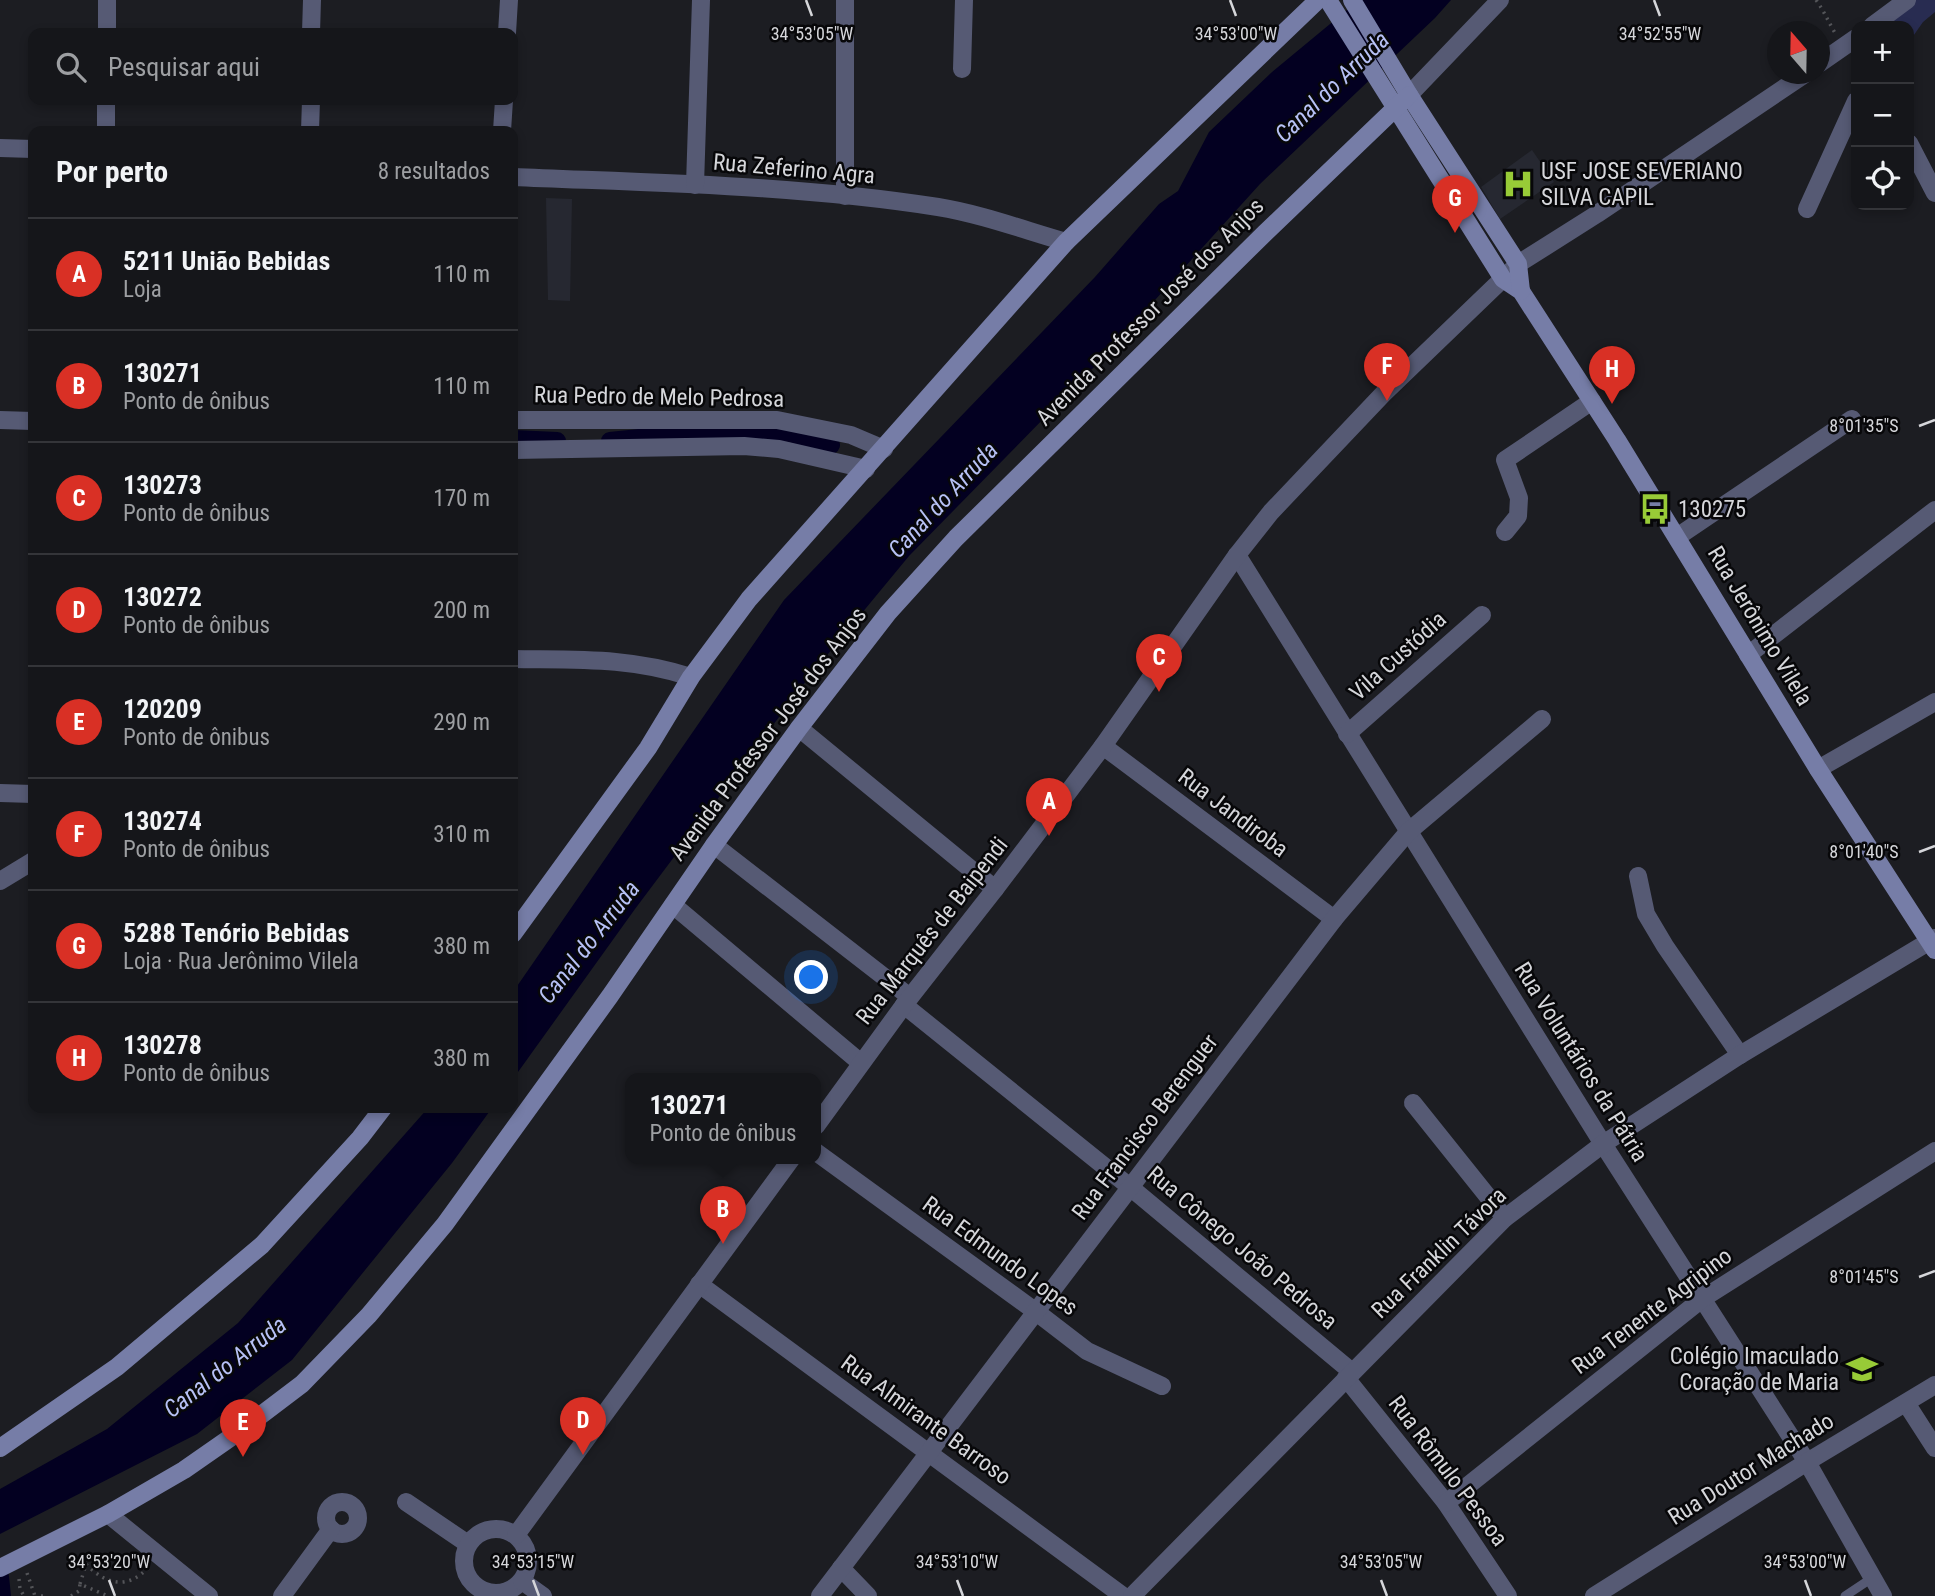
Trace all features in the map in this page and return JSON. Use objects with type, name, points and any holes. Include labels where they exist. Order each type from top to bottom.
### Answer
[{"type":"main road","name":"Rua Jerônimo Vilela","points":[[1352,0],[1409,95],[1518,264],[1521,291]]},
{"type":"main road","name":"Rua Jerônimo Vilela","points":[[1326,2],[1503,279],[1521,291],[1592,401],[1818,769],[1933,943]]},
{"type":"main road","points":[[518,927],[648,748],[691,677],[749,599],[1066,242],[1326,2]]},
{"type":"main road","name":"Avenida Professor José dos Anjos","points":[[10,1563],[108,1514],[184,1469],[261,1416],[302,1384],[369,1315],[445,1224],[610,996],[714,845],[799,728],[888,613],[956,538],[1409,95]]},
{"type":"main road","points":[[0,1448],[117,1367],[262,1245],[360,1138],[379,1113]]},
{"type":"street","points":[[107,0],[107,28]]},
{"type":"street","points":[[312,0],[312,28]]},
{"type":"street","points":[[507,28],[509,0]]},
{"type":"street","points":[[695,185],[701,0]]},
{"type":"street","points":[[845,0],[845,196]]},
{"type":"street","points":[[962,69],[964,0]]},
{"type":"street","points":[[1409,95],[1500,0]]},
{"type":"street","points":[[1879,21],[1908,0]]},
{"type":"street","points":[[1830,57],[1851,44]]},
{"type":"street","name":"Rua Marquês de Baipendi","points":[[821,1119],[907,1001],[995,890],[1103,746],[1237,555],[1270,512],[1315,463],[1382,394],[1518,264],[1790,84]]},
{"type":"street","points":[[106,105],[106,126]]},
{"type":"street","points":[[310,126],[311,105]]},
{"type":"street","points":[[502,126],[504,105]]},
{"type":"street","points":[[1807,209],[1851,112]]},
{"type":"street","points":[[1911,147],[1935,192]]},
{"type":"street","points":[[0,148],[28,149]]},
{"type":"street","name":"Rua Zeferino Agra","points":[[518,177],[695,185],[845,196],[939,207],[1066,242]]},
{"type":"street","points":[[1505,532],[1518,516],[1519,498],[1504,460],[1592,401]]},
{"type":"street","points":[[1677,537],[1852,419]]},
{"type":"street","points":[[0,420],[28,421]]},
{"type":"street","name":"Rua Pedro de Melo Pedrosa","points":[[518,420],[777,420],[851,435],[884,449]]},
{"type":"street","points":[[518,450],[744,446],[779,449],[866,469]]},
{"type":"street","points":[[1748,655],[1935,510]]},
{"type":"street","name":"Rua Voluntários da Pátria","points":[[1237,555],[1603,1144],[1807,1462],[1883,1596]]},
{"type":"street","name":"Vila Custódia","points":[[1347,734],[1482,615]]},
{"type":"street","points":[[518,659],[633,662],[691,677]]},
{"type":"street","points":[[1818,769],[1935,702]]},
{"type":"street","name":"Rua Francisco Berenguer","points":[[820,1596],[1334,919],[1408,832],[1542,719]]},
{"type":"street","points":[[799,728],[995,890]]},
{"type":"street","name":"Rua Jandiroba","points":[[1103,746],[1334,919]]},
{"type":"street","points":[[0,793],[28,794]]},
{"type":"street","name":"Rua Cônego João Pedrosa","points":[[714,845],[1130,1187],[1349,1375]]},
{"type":"street","points":[[0,881],[28,864]]},
{"type":"street","points":[[1638,876],[1646,914],[1740,1055]]},
{"type":"street","points":[[673,905],[861,1063]]},
{"type":"street","name":"Rua Franklin Távora","points":[[1132,1596],[1505,1217],[1603,1144],[1740,1055],[1933,943]]},
{"type":"street","points":[[1413,1103],[1505,1217]]},
{"type":"street","name":"Rua Tenente Agripino","points":[[1446,1503],[1702,1299],[1935,1151]]},
{"type":"street","name":"Rua Edmundo Lopes","points":[[821,1156],[1087,1351],[1162,1386]]},
{"type":"street","points":[[516,1535],[788,1164]]},
{"type":"street","name":"Rua Almirante Barroso","points":[[699,1284],[1123,1596]]},
{"type":"street","name":"Rua Rômulo Pessoa","points":[[1349,1375],[1446,1503],[1508,1596]]},
{"type":"street","name":"Rua Doutor Machado","points":[[1594,1596],[1935,1385]]},
{"type":"street","points":[[1906,1403],[1935,1448]]},
{"type":"street","points":[[406,1502],[468,1544]]},
{"type":"street","points":[[108,1514],[209,1596]]},
{"type":"street","points":[[490,1529],[509,1530],[516,1535],[523,1542],[529,1562],[522,1581],[514,1588],[495,1593],[472,1591],[464,1566],[468,1544],[482,1531],[490,1529]]},
{"type":"street","points":[[282,1596],[331,1530]]},
{"type":"street","points":[[841,1568],[868,1596]]},
{"type":"street","points":[[522,1581],[543,1596]]},
{"type":"lane","points":[[1845,1596],[1872,1578]]},
{"type":"path","points":[[1816,0],[1828,20],[1851,42]]},
{"type":"path","points":[[71,1596],[79,1591],[86,1564],[96,1575],[125,1583],[139,1578],[159,1557]]},
{"type":"path","points":[[10,1563],[35,1596]]},
{"type":"path","points":[[80,1584],[108,1596]]},
{"type":"shaded area","points":[[1914,0],[1935,0],[1935,12],[1914,35],[1914,21],[1885,21]]},
{"type":"shaded area","name":"USF JOSE SEVERIANO SILVA CAPIL","points":[[1532,150],[1554,182],[1500,219],[1481,187]]},
{"type":"shaded area","points":[[546,198],[572,199],[570,301],[548,300]]},
{"type":"water","name":"Canal do Arruda","points":[[1359,0],[1451,0],[1260,184],[1098,363],[909,556],[809,677],[635,909],[518,1072],[518,985],[784,600],[1095,277],[1159,204],[1178,191],[1209,132],[1272,72]]},
{"type":"water","name":"Canal do Arruda","points":[[424,1113],[488,1113],[452,1163],[292,1360],[197,1434],[0,1534],[0,1489],[107,1429],[238,1323]]},
{"type":"waterway","points":[[610,441],[678,434],[706,437],[758,432],[790,433],[831,445]]},
{"type":"waterway","points":[[518,439],[557,441]]},
{"type":"waterway","points":[[0,1577],[2,1596]]},
{"type":"place","name":"USF JOSE SEVERIANO SILVA CAPIL","points":[[1518,184]]},
{"type":"place","name":"5288 Tenório Bebidas","points":[[1455,233]]},
{"type":"place","name":"130274","points":[[1387,401]]},
{"type":"place","name":"130278","points":[[1612,404]]},
{"type":"place","name":"130275","points":[[1655,509]]},
{"type":"place","name":"130273","points":[[1159,692]]},
{"type":"place","name":"5211 União Bebidas","points":[[1049,836]]},
{"type":"place","name":"130271","points":[[723,1244]]},
{"type":"place","name":"Colégio Imaculado Coração de Maria","points":[[1862,1369]]},
{"type":"place","name":"130272","points":[[583,1455]]},
{"type":"place","name":"120209","points":[[243,1457]]}]
